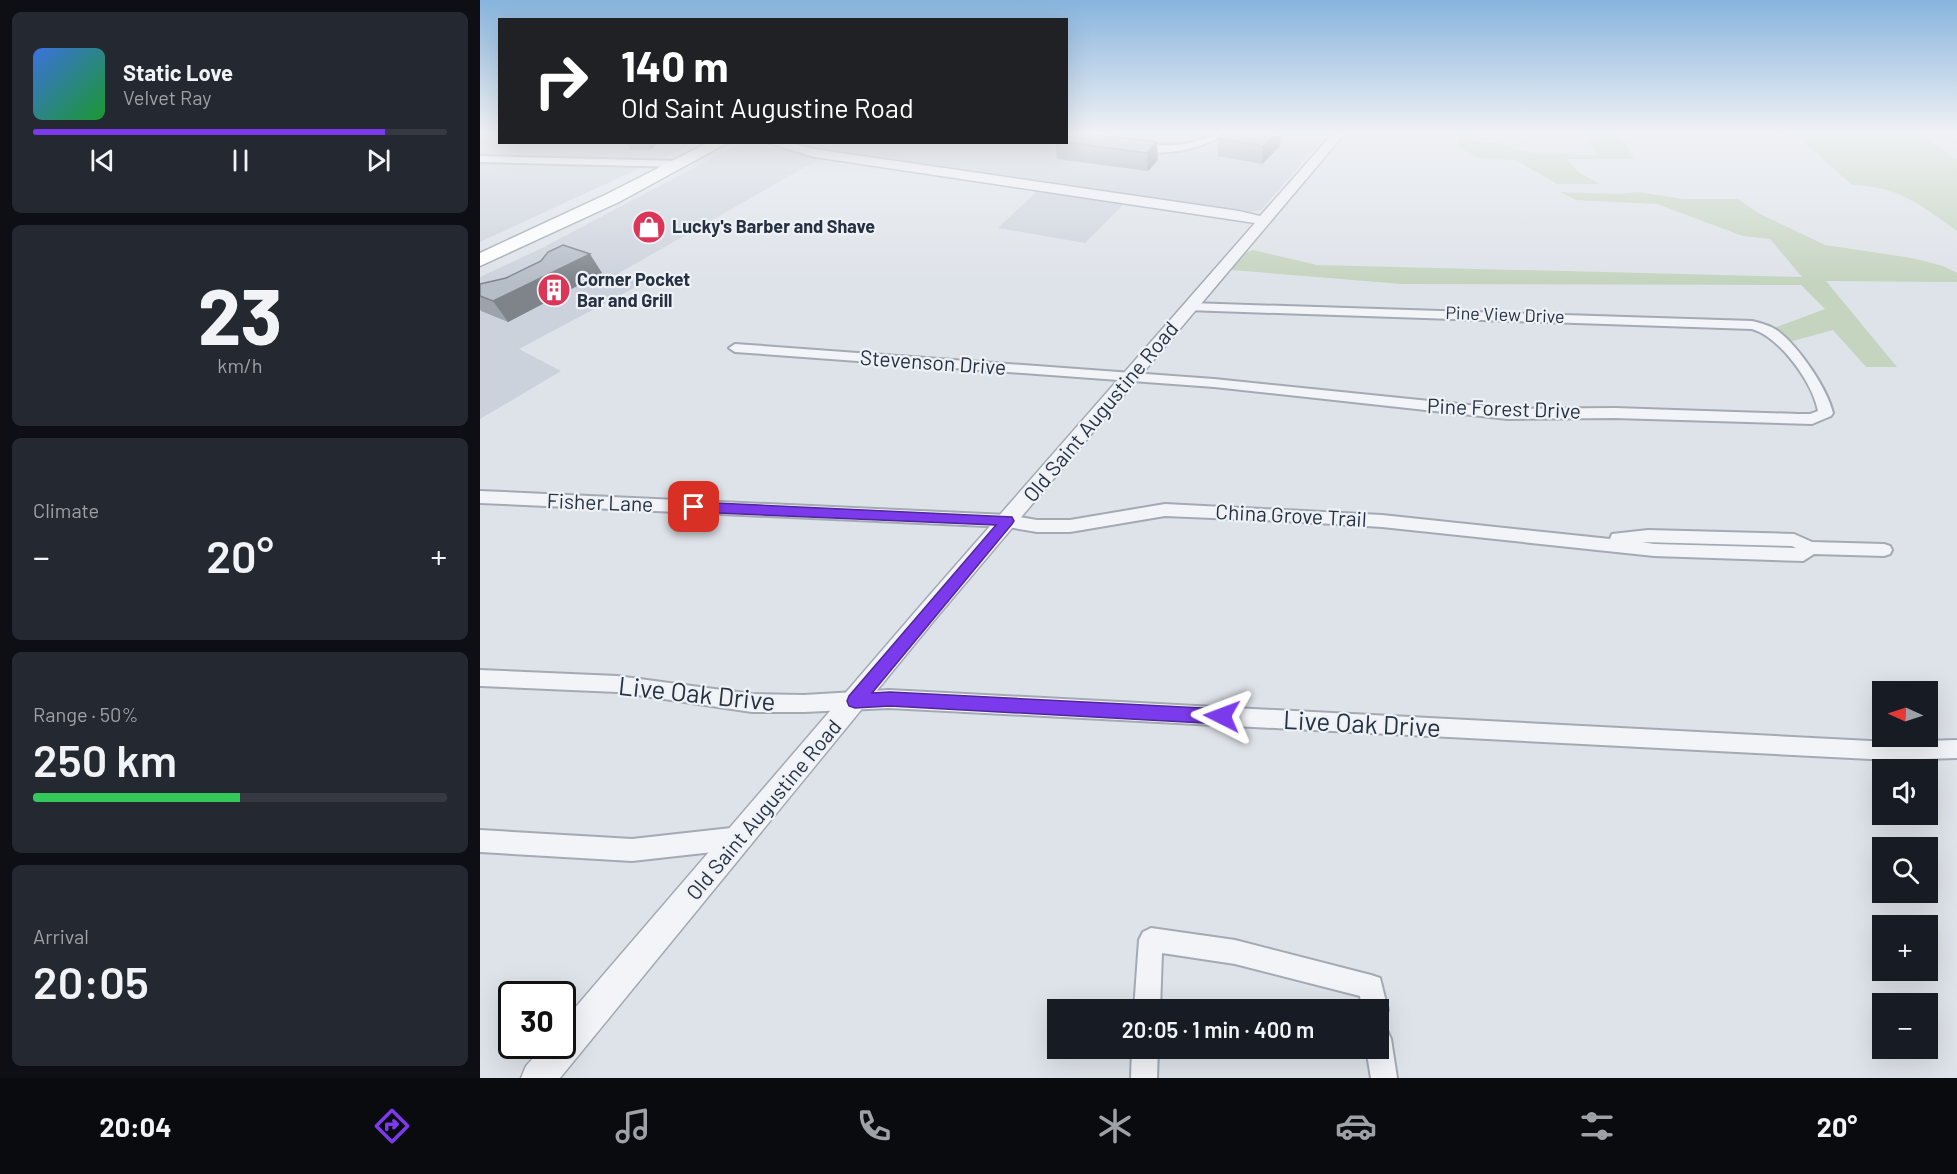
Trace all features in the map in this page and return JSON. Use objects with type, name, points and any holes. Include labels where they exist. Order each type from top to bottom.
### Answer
[{"type":"main road","points":[[480,251],[633,182]]},
{"type":"main road","points":[[480,260],[637,182]]},
{"type":"street","points":[[1017,182],[1239,215],[1264,221]]},
{"type":"street","name":"Old Saint Augustine Road","points":[[538,1078],[855,701],[1297,182]]},
{"type":"street","name":"Pine View Drive","points":[[1190,307],[1742,324],[1764,328],[1774,334],[1785,344],[1801,368]]},
{"type":"street","name":"Stevenson Drive","points":[[735,348],[1130,377]]},
{"type":"street","name":"Pine Forest Drive","points":[[1130,377],[1214,383],[1372,402],[1508,414],[1615,413],[1799,419],[1823,415],[1826,405],[1801,368]]},
{"type":"street","name":"Fisher Lane","points":[[480,497],[1008,521]]},
{"type":"street","name":"China Grove Trail","points":[[1008,521],[1037,526],[1070,526],[1165,510],[1382,521],[1654,550],[1792,555],[1803,555],[1810,548],[1884,550]]},
{"type":"street","name":"Live Oak Drive","points":[[480,678],[622,684],[664,689],[715,700],[754,704],[890,699],[1890,751],[1957,749]]},
{"type":"street","points":[[480,841],[632,850],[741,838]]},
{"type":"street","points":[[1148,999],[1151,940],[1244,954],[1371,987],[1373,999]]},
{"type":"street","points":[[1144,1078],[1145,1059]]},
{"type":"street","points":[[1381,1059],[1384,1078]]},
{"type":"shaded area","points":[[480,182],[609,182],[480,242]]},
{"type":"shaded area","points":[[667,182],[778,182],[619,273],[645,282],[519,349],[561,371],[480,419],[480,277],[542,248]]},
{"type":"shaded area","points":[[1025,182],[1285,182],[1261,210],[1242,213]]},
{"type":"shaded area","points":[[1036,192],[1125,203],[1085,243],[998,228]]},
{"type":"green space","points":[[1554,182],[1600,184],[1557,184]]},
{"type":"green space","points":[[1849,182],[1957,182],[1957,231],[1920,205],[1897,193],[1869,186],[1852,185]]},
{"type":"green space","points":[[1560,192],[1618,194],[1638,192],[1683,199],[1738,199],[1758,213],[1825,245],[1912,258],[1943,266],[1957,273],[1957,282],[1826,281],[1897,367],[1866,367],[1833,330],[1789,342],[1771,329],[1825,309],[1801,285],[1402,284],[1232,270],[1239,255],[1253,250],[1317,265],[1802,277],[1770,239],[1743,236],[1657,204],[1576,200]]},
{"type":"building","points":[[563,245],[590,254],[493,301],[480,296],[480,284],[506,278],[541,261],[548,252]]},
{"type":"place","name":"Lucky's Barber and Shave","points":[[649,227]]},
{"type":"place","name":"Corner Pocket Bar and Grill","points":[[554,290]]},
{"type":"route","points":[[694,507],[1008,521],[855,701],[890,699],[1222,716]]}]
